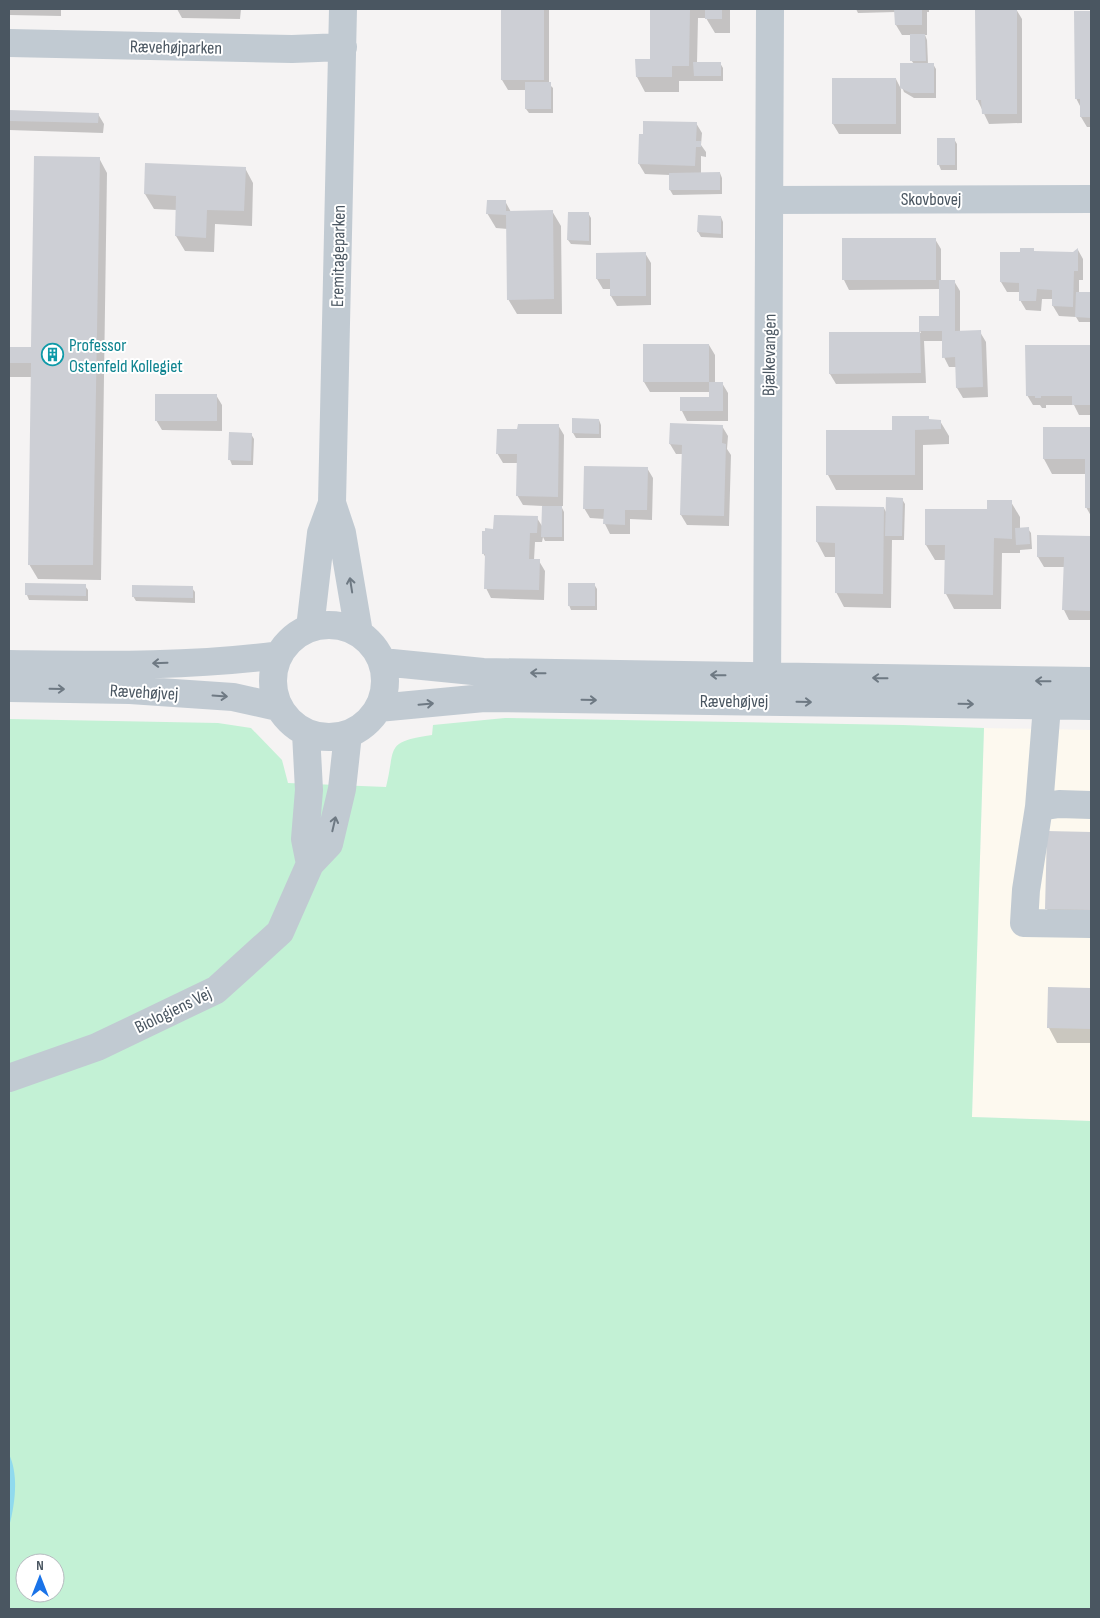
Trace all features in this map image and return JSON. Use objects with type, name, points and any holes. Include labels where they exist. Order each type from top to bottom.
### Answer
[{"type":"street","name":"Eremitageparken","points":[[310,628],[321,533],[332,503],[343,9]]},
{"type":"street","name":"Bjælkevangen","points":[[766,688],[770,9]]},
{"type":"street","name":"Rævehøjparken","points":[[9,43],[292,49],[343,47]]},
{"type":"street","name":"Skovbovej","points":[[770,200],[1091,199]]},
{"type":"street","name":"Eremitageparken","points":[[332,503],[342,533],[359,633]]},
{"type":"street","points":[[330,625],[350,628],[359,633],[369,641],[382,662],[385,686],[378,708],[369,721],[356,731],[348,734],[338,737],[327,737],[306,733],[285,717],[278,707],[272,681],[274,667],[279,655],[286,644],[297,634],[310,628],[330,625]]},
{"type":"street","name":"Rævehøjvej","points":[[9,664],[98,665],[235,661],[279,655]]},
{"type":"street","name":"Rævehøjvej","points":[[382,662],[483,672],[1047,706],[1091,706]]},
{"type":"street","name":"Rævehøjvej","points":[[378,708],[484,698],[766,688],[1091,681]]},
{"type":"street","name":"Rævehøjvej","points":[[9,688],[139,691],[233,697],[278,707]]},
{"type":"street","points":[[1047,706],[1039,807],[1026,890],[1024,923],[1091,924]]},
{"type":"street","points":[[306,733],[309,790],[306,840],[310,864]]},
{"type":"street","name":"Biologiens Vej","points":[[9,1078],[97,1047],[216,990],[280,932],[310,864],[329,844],[342,789],[348,734]]},
{"type":"street","points":[[1039,807],[1059,804],[1091,805]]},
{"type":"shaded area","points":[[984,728],[1091,730],[1091,1121],[972,1117]]},
{"type":"green space","points":[[505,718],[984,728],[972,1117],[1091,1121],[1091,1609],[9,1609],[9,719],[218,723],[251,728],[282,760],[288,783],[386,787],[392,755],[399,744],[406,740],[432,735],[433,725]]},
{"type":"water","points":[[9,1454],[14,1471],[15,1490],[9,1527]]},
{"type":"building","points":[[501,9],[544,9],[544,80],[501,80]]},
{"type":"building","points":[[650,9],[690,9],[689,66],[672,66],[672,77],[636,77],[635,59],[650,59]]},
{"type":"building","points":[[705,9],[722,9],[722,19],[705,19]]},
{"type":"building","points":[[894,9],[922,9],[922,25],[895,25]]},
{"type":"building","points":[[975,9],[1017,9],[1017,114],[982,114],[981,100],[976,100]]},
{"type":"building","points":[[1074,11],[1091,11],[1091,117],[1080,117],[1080,99],[1075,99]]},
{"type":"building","points":[[910,34],[925,34],[926,61],[910,61]]},
{"type":"building","points":[[693,62],[721,62],[721,76],[694,76]]},
{"type":"building","points":[[900,63],[934,63],[934,93],[911,93],[900,88]]},
{"type":"building","points":[[832,78],[896,78],[896,124],[832,124]]},
{"type":"building","points":[[525,82],[551,82],[551,109],[525,109]]},
{"type":"building","points":[[9,110],[99,113],[98,123],[9,121]]},
{"type":"building","points":[[643,121],[697,122],[696,141],[701,141],[701,147],[696,147],[695,166],[638,164],[639,134],[643,134]]},
{"type":"building","points":[[937,138],[955,138],[955,165],[937,165]]},
{"type":"building","name":"Professor Ostenfeld Kollegiet","points":[[34,156],[100,157],[93,565],[28,565],[31,363],[9,363],[9,347],[31,347]]},
{"type":"building","points":[[145,163],[246,167],[244,211],[207,210],[206,238],[175,236],[176,196],[144,194]]},
{"type":"building","points":[[720,172],[720,190],[669,190],[669,173]]},
{"type":"building","points":[[487,200],[506,200],[506,211],[553,210],[554,299],[507,300],[506,215],[486,214]]},
{"type":"building","points":[[568,212],[589,212],[589,241],[567,240]]},
{"type":"building","points":[[698,215],[721,216],[721,234],[697,232]]},
{"type":"building","points":[[842,238],[936,238],[936,280],[842,280]]},
{"type":"building","points":[[1020,248],[1034,248],[1034,251],[1073,252],[1078,248],[1078,271],[1074,271],[1073,307],[1052,306],[1052,290],[1037,289],[1036,301],[1019,301],[1019,283],[1000,282],[1000,252],[1020,252]]},
{"type":"building","points":[[646,252],[646,296],[610,296],[610,279],[596,279],[596,253]]},
{"type":"building","points":[[939,280],[955,280],[955,331],[981,330],[983,387],[956,388],[955,357],[942,358],[942,331],[920,331],[921,373],[829,374],[829,332],[919,332],[919,316],[939,316]]},
{"type":"building","points":[[1076,292],[1091,292],[1091,318],[1075,317]]},
{"type":"building","points":[[643,344],[709,344],[709,382],[643,382]]},
{"type":"building","points":[[1025,345],[1091,345],[1091,405],[1072,405],[1072,396],[1041,396],[1041,398],[1035,398],[1035,396],[1026,396]]},
{"type":"building","points":[[709,382],[723,382],[723,411],[680,411],[680,397],[709,397]]},
{"type":"building","points":[[155,394],[217,394],[217,421],[155,421]]},
{"type":"building","points":[[892,416],[929,416],[929,419],[941,420],[941,429],[915,430],[915,475],[826,475],[826,430],[892,430]]},
{"type":"building","points":[[572,418],[599,419],[599,434],[572,433]]},
{"type":"building","points":[[670,423],[723,425],[722,443],[726,444],[724,516],[680,515],[682,445],[669,444]]},
{"type":"building","points":[[518,424],[559,424],[558,497],[516,496],[517,454],[496,454],[497,429],[517,429]]},
{"type":"building","points":[[1043,427],[1091,427],[1091,508],[1085,508],[1085,459],[1043,459]]},
{"type":"building","points":[[229,432],[252,433],[251,461],[228,460]]},
{"type":"building","points":[[584,466],[648,467],[647,510],[625,510],[625,525],[603,524],[604,509],[583,509]]},
{"type":"building","points":[[886,497],[903,498],[902,536],[885,536]]},
{"type":"building","points":[[987,500],[1012,500],[1012,539],[994,538],[993,595],[944,594],[945,545],[925,545],[925,509],[987,509]]},
{"type":"building","points":[[542,506],[562,506],[562,537],[541,537]]},
{"type":"building","points":[[816,506],[884,507],[883,594],[835,593],[835,543],[816,542]]},
{"type":"building","points":[[494,515],[538,516],[537,533],[530,533],[529,559],[540,559],[539,590],[484,589],[485,554],[482,554],[482,531],[485,531],[485,528],[493,529]]},
{"type":"building","points":[[1029,527],[1030,544],[1016,545],[1015,528]]},
{"type":"building","points":[[1037,535],[1091,536],[1091,611],[1062,610],[1064,557],[1037,557]]},
{"type":"building","points":[[25,583],[86,584],[86,596],[25,595]]},
{"type":"building","points":[[568,583],[595,583],[595,606],[568,606]]},
{"type":"building","points":[[132,585],[193,586],[193,598],[132,597]]},
{"type":"building","points":[[1047,831],[1091,832],[1091,910],[1045,909]]},
{"type":"building","points":[[1048,987],[1091,988],[1091,1029],[1047,1028]]},
{"type":"place","name":"Professor Ostenfeld Kollegiet","points":[[53,355]]}]
